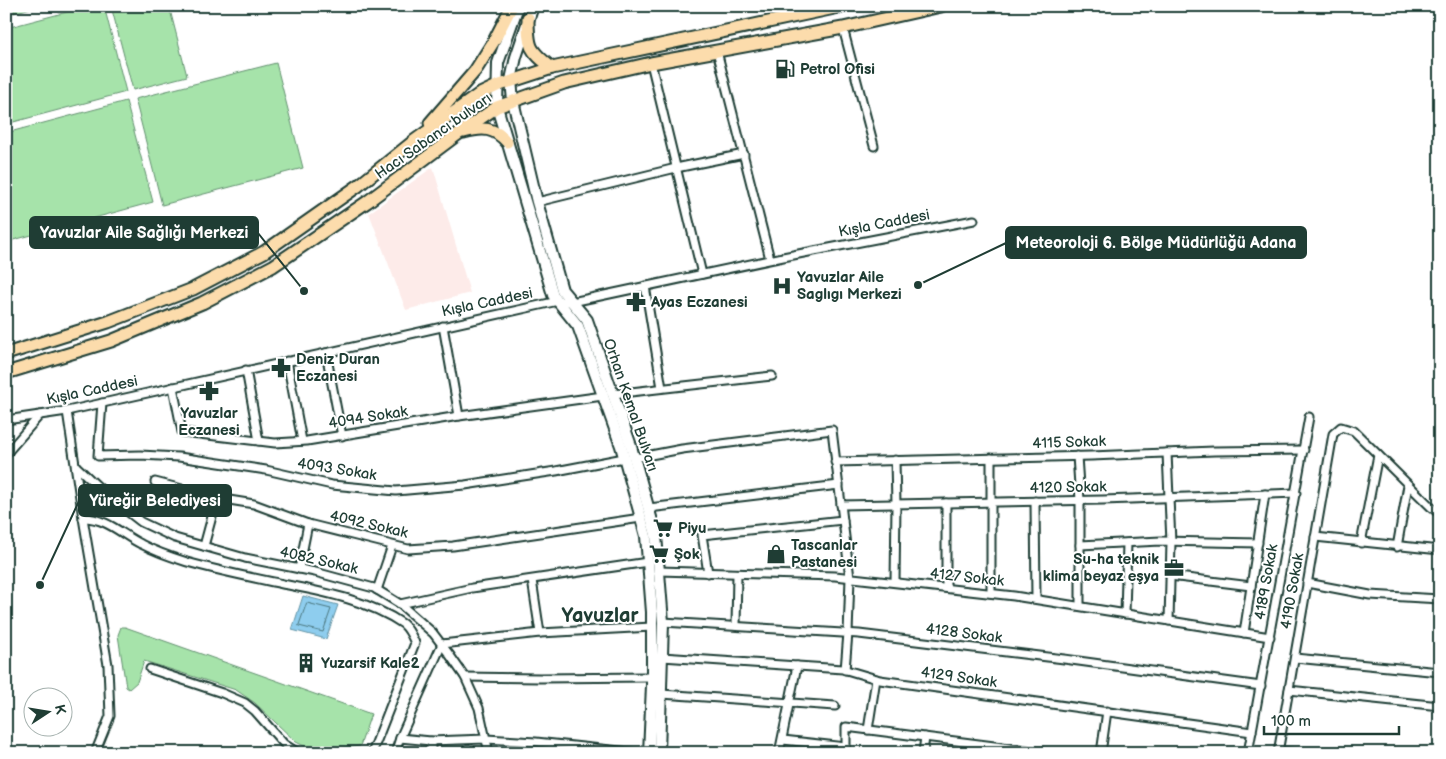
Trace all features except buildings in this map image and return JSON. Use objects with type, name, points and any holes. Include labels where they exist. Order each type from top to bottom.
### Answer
[{"type":"main road","points":[[414,140],[475,71],[494,41],[512,6]]},
{"type":"main road","name":"Orhan Kemal Bulvarı","points":[[518,6],[498,63],[497,106],[553,295],[578,326],[608,395]]},
{"type":"main road","name":"Orhan Kemal Bulvarı","points":[[532,6],[511,80],[513,101],[537,202],[562,290],[587,320],[608,395],[629,458],[649,508],[656,535],[663,622],[659,753]]},
{"type":"main road","name":"Hacı Sabancı bulvarı","points":[[6,354],[117,319],[193,289],[264,252],[358,186],[414,140],[478,95],[511,80],[552,68],[844,6]]},
{"type":"main road","name":"Hacı Sabancı bulvarı","points":[[6,373],[111,342],[202,303],[274,266],[367,202],[497,106],[564,83],[651,63],[843,28],[941,6]]},
{"type":"main road","points":[[528,18],[528,38],[531,48],[537,56],[552,68]]},
{"type":"main road","points":[[458,134],[471,130],[490,130],[500,134],[507,142]]},
{"type":"main road","name":"Orhan Kemal Bulvarı","points":[[629,458],[646,536],[648,562],[652,627],[649,753]]},
{"type":"street","points":[[843,28],[874,146]]},
{"type":"street","points":[[717,51],[770,259]]},
{"type":"street","points":[[651,63],[702,274]]},
{"type":"street","points":[[537,202],[676,168],[744,154]]},
{"type":"street","name":"Kışla Caddesi","points":[[6,420],[102,403],[558,301],[572,302],[770,259],[974,220]]},
{"type":"street","points":[[646,286],[662,388]]},
{"type":"street","points":[[443,326],[459,416]]},
{"type":"street","points":[[326,353],[342,436]]},
{"type":"street","points":[[286,362],[302,441]]},
{"type":"street","points":[[246,370],[259,441]]},
{"type":"street","name":"4094 Sokak","points":[[173,387],[182,432],[275,443],[342,436],[459,416],[608,395],[772,376]]},
{"type":"street","name":"4093 Sokak","points":[[102,403],[98,456],[179,457],[266,470],[332,485],[396,491],[465,485],[629,458]]},
{"type":"street","points":[[67,410],[108,665],[110,716],[96,753]]},
{"type":"street","points":[[6,454],[41,415]]},
{"type":"street","name":"4189 Sokak","points":[[1248,753],[1309,417]]},
{"type":"street","name":"4190 Sokak","points":[[1278,752],[1333,434],[1341,427],[1354,432],[1378,454]]},
{"type":"street","points":[[629,458],[682,449],[832,430],[850,578],[845,670]]},
{"type":"street","name":"4115 Sokak","points":[[835,462],[1304,450]]},
{"type":"street","points":[[1167,453],[1171,542],[1169,621]]},
{"type":"street","points":[[1378,454],[1440,514]]},
{"type":"street","points":[[1361,542],[1378,454]]},
{"type":"street","points":[[1077,456],[1080,500],[1080,606]]},
{"type":"street","points":[[991,458],[991,593]]},
{"type":"street","points":[[895,582],[896,460]]},
{"type":"street","name":"4082 Sokak","points":[[76,466],[110,498],[141,522],[175,538],[245,558],[341,579],[377,590],[400,604],[433,633],[465,678],[479,708],[489,753]]},
{"type":"street","name":"4092 Sokak","points":[[156,482],[217,498],[254,504],[308,524],[408,549],[453,546],[641,518]]},
{"type":"street","points":[[649,508],[839,485]]},
{"type":"street","points":[[1397,547],[1408,485]]},
{"type":"street","name":"4120 Sokak","points":[[841,505],[1296,493]]},
{"type":"street","points":[[1244,632],[1265,494]]},
{"type":"street","points":[[204,546],[217,498]]},
{"type":"street","points":[[1035,501],[1036,599]]},
{"type":"street","points":[[946,503],[946,588]]},
{"type":"street","points":[[1431,507],[1440,507]]},
{"type":"street","points":[[83,518],[102,520],[141,544],[164,555],[219,570],[344,597],[373,608],[403,624],[415,643],[372,753]]},
{"type":"street","points":[[708,573],[702,535],[843,520]]},
{"type":"street","points":[[299,569],[308,524]]},
{"type":"street","points":[[1315,537],[1440,550]]},
{"type":"street","points":[[1080,545],[1171,542],[1258,543]]},
{"type":"street","points":[[1125,614],[1127,543]]},
{"type":"street","points":[[377,590],[392,546]]},
{"type":"street","points":[[400,604],[472,588],[648,562]]},
{"type":"street","name":"4127 Sokak","points":[[659,571],[835,576],[895,582],[1036,599],[1270,637]]},
{"type":"street","points":[[736,626],[737,574]]},
{"type":"street","points":[[1170,576],[1251,586]]},
{"type":"street","points":[[532,580],[540,633]]},
{"type":"street","points":[[1307,583],[1370,595],[1440,599]]},
{"type":"street","name":"4128 Sokak","points":[[663,622],[848,633],[1261,686]]},
{"type":"street","points":[[395,753],[442,644],[540,633],[652,627]]},
{"type":"street","name":"4129 Sokak","points":[[662,657],[845,670],[876,679],[946,690],[1252,732]]},
{"type":"street","points":[[1294,658],[1440,672]]},
{"type":"street","points":[[779,753],[797,666]]},
{"type":"street","points":[[150,669],[222,693],[245,703],[255,711],[284,744],[298,753]]},
{"type":"street","points":[[465,678],[652,677]]},
{"type":"street","points":[[868,730],[876,679]]},
{"type":"street","points":[[1289,690],[1440,706]]},
{"type":"street","points":[[661,694],[836,706]]},
{"type":"street","points":[[1101,753],[1106,711]]},
{"type":"street","points":[[783,740],[846,750],[846,728],[925,737],[999,750],[1050,753]]},
{"type":"street","points":[[923,753],[925,737]]},
{"type":"street","points":[[400,738],[431,741],[486,739],[536,742],[639,753]]},
{"type":"street","points":[[431,741],[431,753]]},
{"type":"street","points":[[1278,752],[1298,753]]},
{"type":"shaded area","points":[[433,167],[470,293],[406,310],[369,213]]},
{"type":"green space","points":[[6,6],[38,6],[6,15]]},
{"type":"green space","points":[[90,6],[104,6],[126,92],[6,124],[6,28]]},
{"type":"green space","points":[[111,6],[169,6],[187,76],[133,90]]},
{"type":"green space","points":[[276,63],[303,168],[162,205],[135,99]]},
{"type":"green space","points":[[126,101],[153,202],[6,242],[6,133]]},
{"type":"green space","points":[[121,627],[371,714],[360,746],[318,751],[308,748],[296,742],[255,703],[236,690],[144,661],[137,682],[129,689],[126,687],[118,635]]},
{"type":"water","points":[[303,596],[338,605],[326,639],[292,630]]},
{"type":"place","name":"Petrol Ofisi","points":[[785,69]]},
{"type":"place","name":"Meteoroloji 6. Bölge Müdürlüğü Adana","points":[[918,285]]},
{"type":"place","name":"Yavuzlar Aile Saglıgı Merkezi","points":[[782,286]]},
{"type":"place","name":"Yavuzlar Aile Sağlığı Merkezi","points":[[304,291]]},
{"type":"place","name":"Ayas Eczanesi","points":[[636,302]]},
{"type":"place","name":"Deniz Duran Eczanesi","points":[[281,368]]},
{"type":"place","name":"Yavuzlar Eczanesi","points":[[209,391]]},
{"type":"place","name":"Piyu","points":[[663,528]]},
{"type":"place","name":"Şok","points":[[659,554]]},
{"type":"place","name":"Tascanlar Pastanesi","points":[[776,554]]},
{"type":"place","name":"Su-ha teknik klima beyaz eşya","points":[[1174,568]]},
{"type":"place","name":"Yüreğir Belediyesi","points":[[40,585]]},
{"type":"place","name":"Yuzarsif Kale2","points":[[306,663]]},
{"type":"district","name":"Yavuzlar","points":[[600,615]]}]
